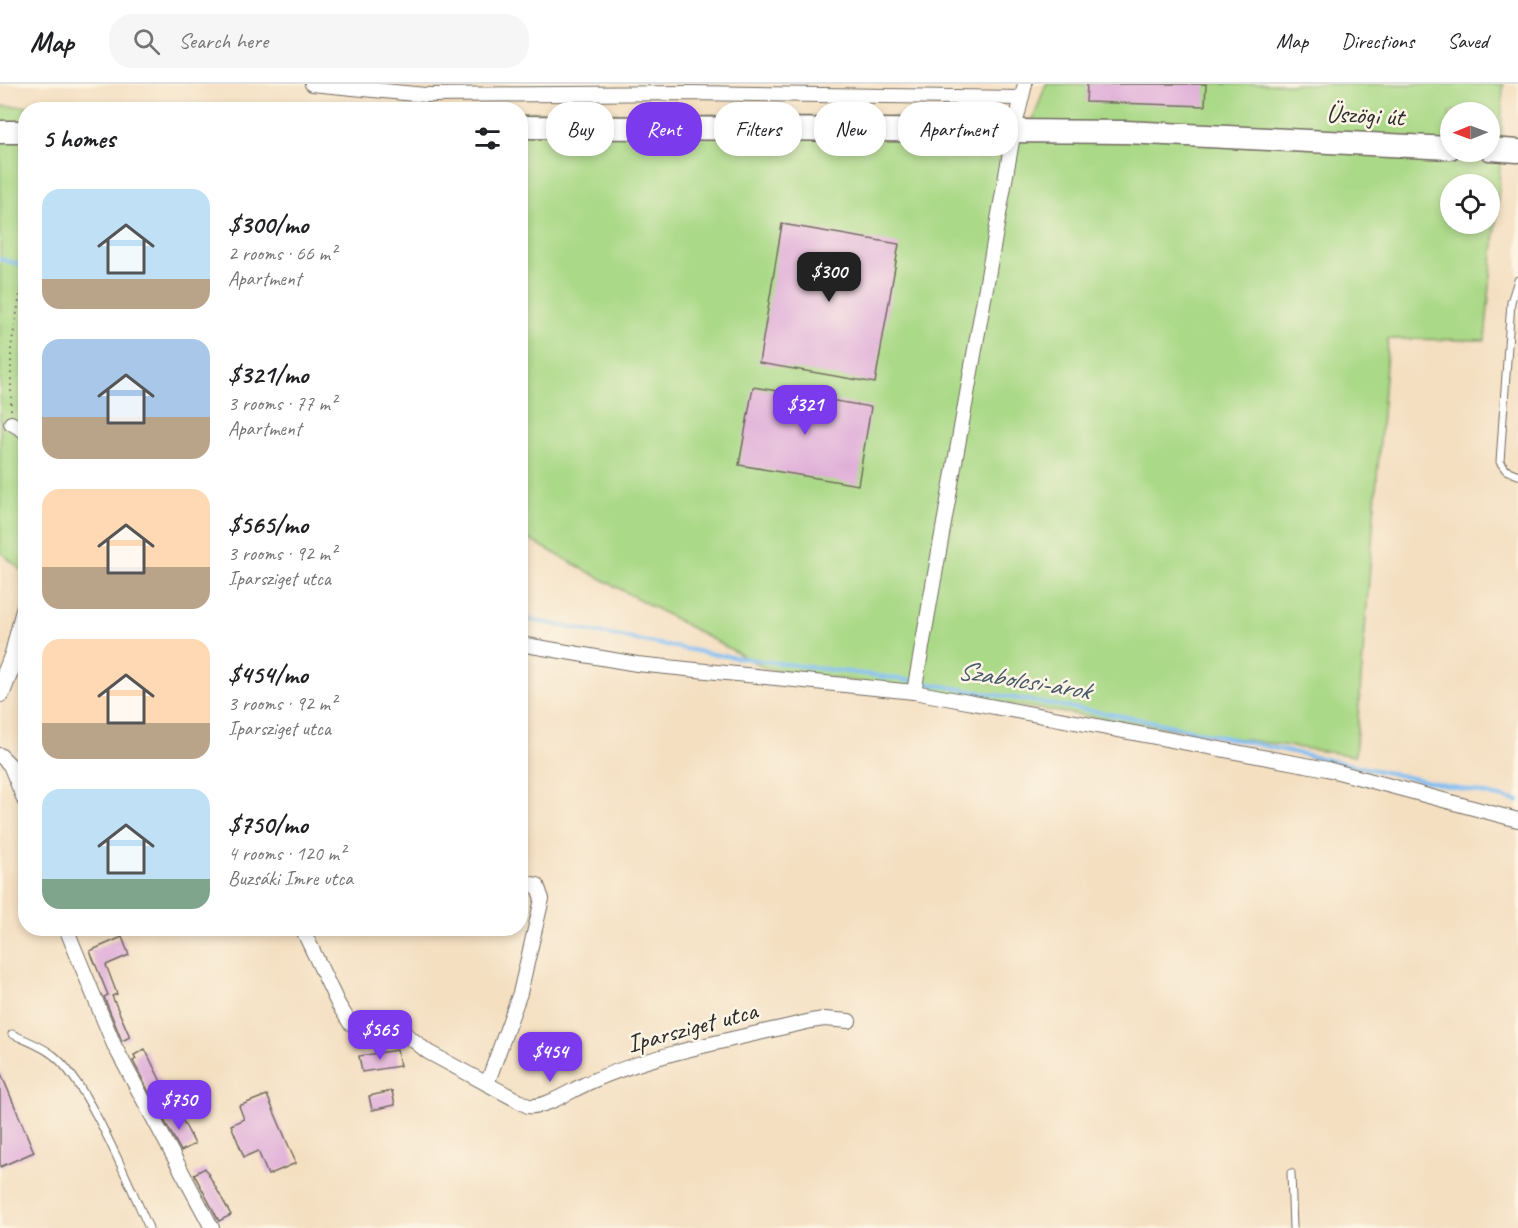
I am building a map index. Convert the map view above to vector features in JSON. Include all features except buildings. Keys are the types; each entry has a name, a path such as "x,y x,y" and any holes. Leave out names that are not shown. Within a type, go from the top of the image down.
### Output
{"main road":[{"name":"Üszögi út","path":"528,128 898,130"},
{"name":"Üszögi út","path":"1018,130 1125,132 1440,148"},
{"path":"0,132 18,132"},
{"path":"1500,150 1518,151"},
{"path":"0,692 18,642"}],"street":[{"path":"312,84 425,95 790,89 1020,98"},
{"path":"1018,109 1025,84"},
{"path":"915,685 1009,156"},
{"path":"10,423 18,428"},
{"path":"528,645 638,664 915,685 1327,769 1518,820"},
{"path":"487,1084 520,993 542,899 537,885 528,883"},
{"path":"69,936 114,1045 212,1228"},
{"name":"Iparsziget utca","path":"306,936 338,1004 350,1023 364,1029 386,1026 398,1028 428,1052 512,1100 533,1107 614,1072 661,1059 824,1018 849,1021"}],"lane":[{"path":"1518,280 1511,302 1500,462 1506,470 1518,475"},
{"path":"12,1034 54,1055 72,1076 104,1133 149,1228"},
{"path":"1291,1173 1293,1228"}],"path":[{"path":"10,423 11,348 18,299"}],"green space":[{"path":"1046,84 1503,84 1500,162 1500,174 1440,174 1440,234 1495,234 1485,340 1388,339 1355,756 765,668 528,539 528,112 546,112 546,156 614,156 614,113 626,114 626,156 702,156 702,115 714,115 714,156 802,156 802,116 814,117 814,156 886,156 886,118 898,118 898,156 1018,156 1018,120 1033,120"},
{"path":"0,106 18,106 18,567 0,552"}],"waterway":[{"name":"Szabolcsi-árok","path":"0,259 18,264"},
{"name":"Szabolcsi-árok","path":"528,619 718,655 901,679 1145,720 1518,801"}]}
